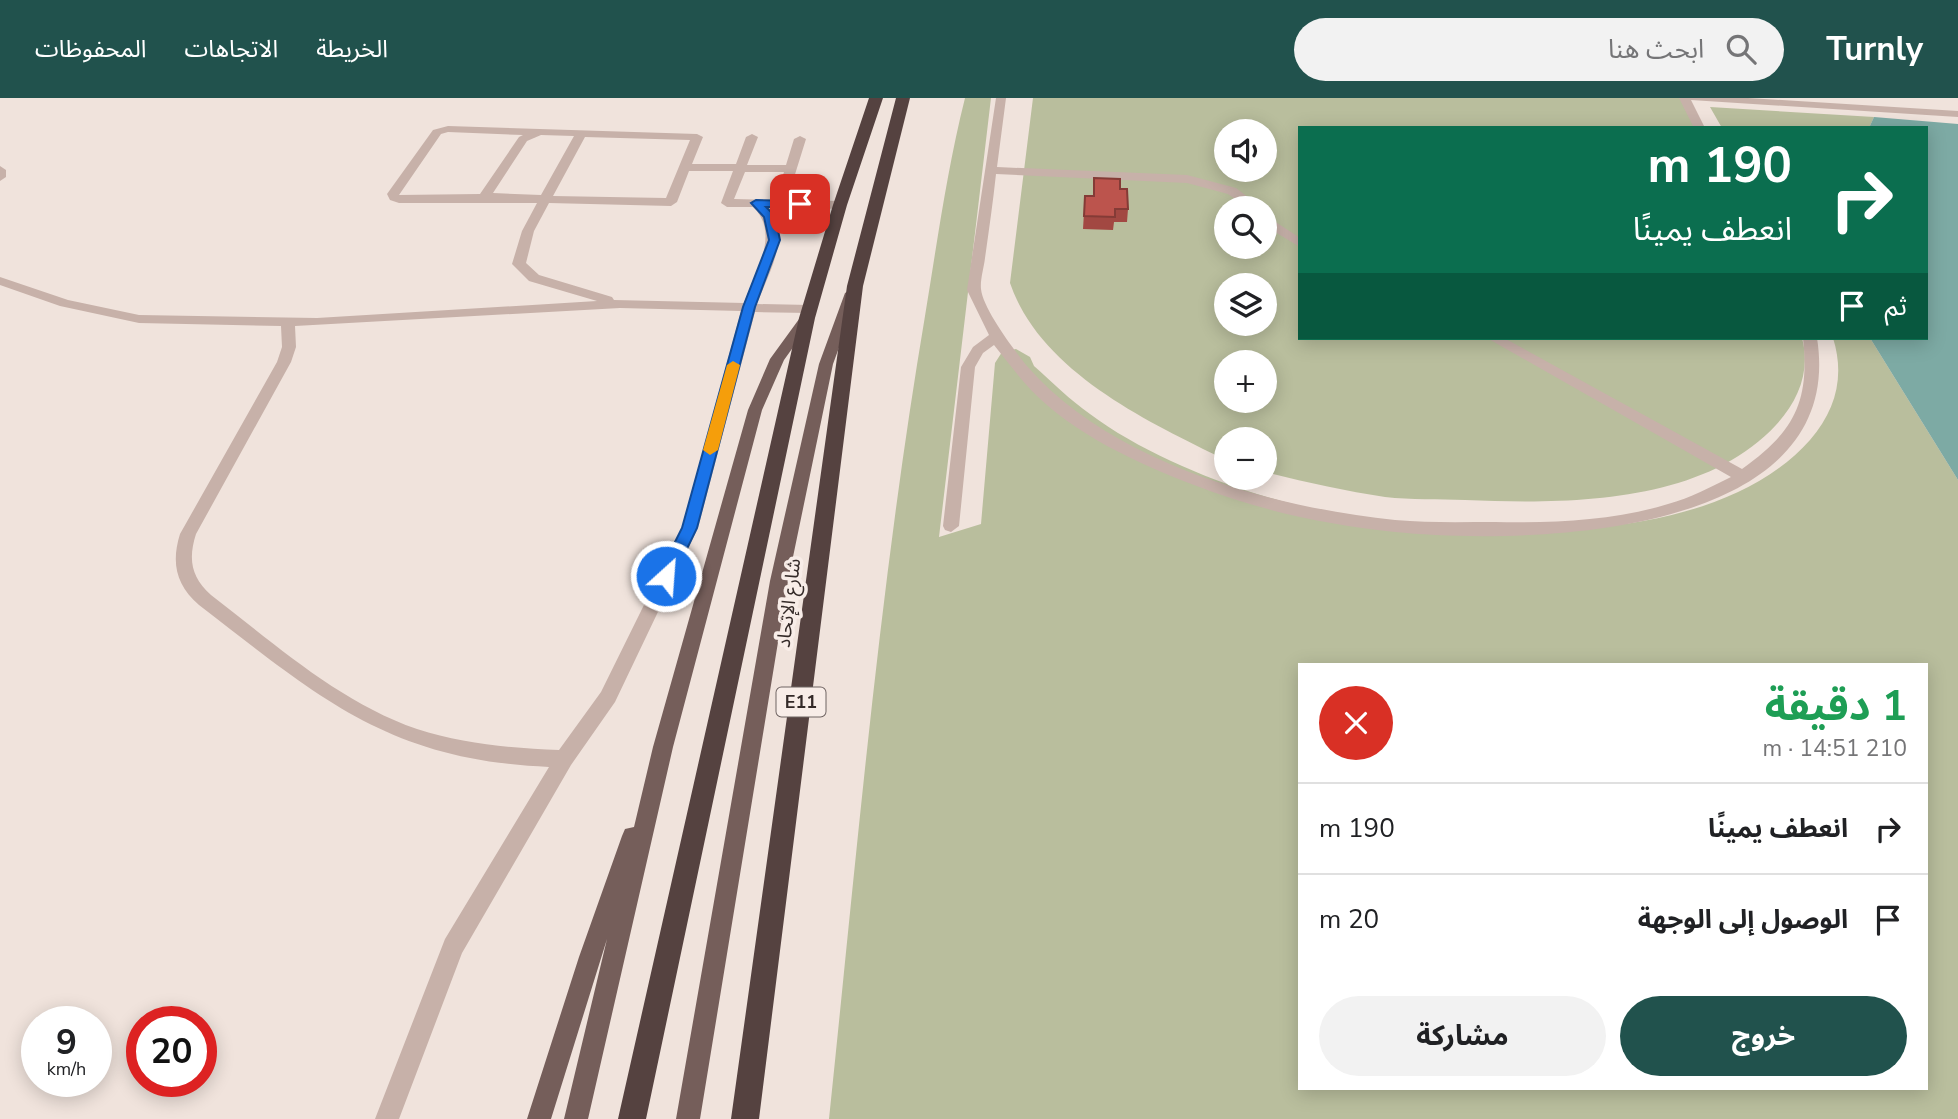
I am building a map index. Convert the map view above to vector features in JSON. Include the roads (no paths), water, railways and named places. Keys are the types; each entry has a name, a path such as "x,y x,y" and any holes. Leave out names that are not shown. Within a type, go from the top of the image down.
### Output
{"highway":[{"path":"632,1119 809,314 840,205 876,98"},
{"name":"شارع الإتحاد","path":"748,1095 855,286 903,98"}],"main road":[{"path":"688,1119 779,581 826,364 855,286"},
{"path":"576,1119 663,747 755,410 777,359 809,314"},
{"path":"539,1119 590,957 663,747"}],"street":[{"path":"1001,98 974,290 982,313 996,337 1044,391 1076,418 1114,443 1200,483 1301,512 1382,525 1522,529 1588,525 1669,510 1721,490 1744,477 1781,447 1797,427 1806,409 1815,372 1810,340"},
{"path":"1684,98 1699,126"},
{"path":"1694,98 1958,114"},
{"path":"447,129 537,133 581,134 697,137 671,202 394,197 393,194 437,132 447,129"},
{"path":"494,198 486,194 523,139 537,133"},
{"path":"581,134 528,231 519,264 534,278 620,304"},
{"path":"752,137 727,203 840,205"},
{"path":"780,203 800,139"},
{"path":"685,167 791,169"},
{"path":"0,170 0,177"},
{"path":"990,170 1186,179 1232,191 1239,196"},
{"path":"387,1119 453,947 564,759 608,697 690,528 749,307 774,240 770,216 756,203"},
{"path":"1277,229 1298,242"},
{"path":"0,281 65,303 139,319 317,322 620,304 749,307 809,314"},
{"path":"288,320 289,347 284,362 188,534 182,559 187,582 205,600 340,699 392,728 423,739 490,754 564,759"},
{"path":"951,526 968,367 978,351 996,337"},
{"path":"1498,340 1744,477"},
{"path":"748,1095 748,1119"}],"water":[{"path":"1874,117 1958,124 1958,480 1871,340 1928,340 1928,126 1870,126"}]}
